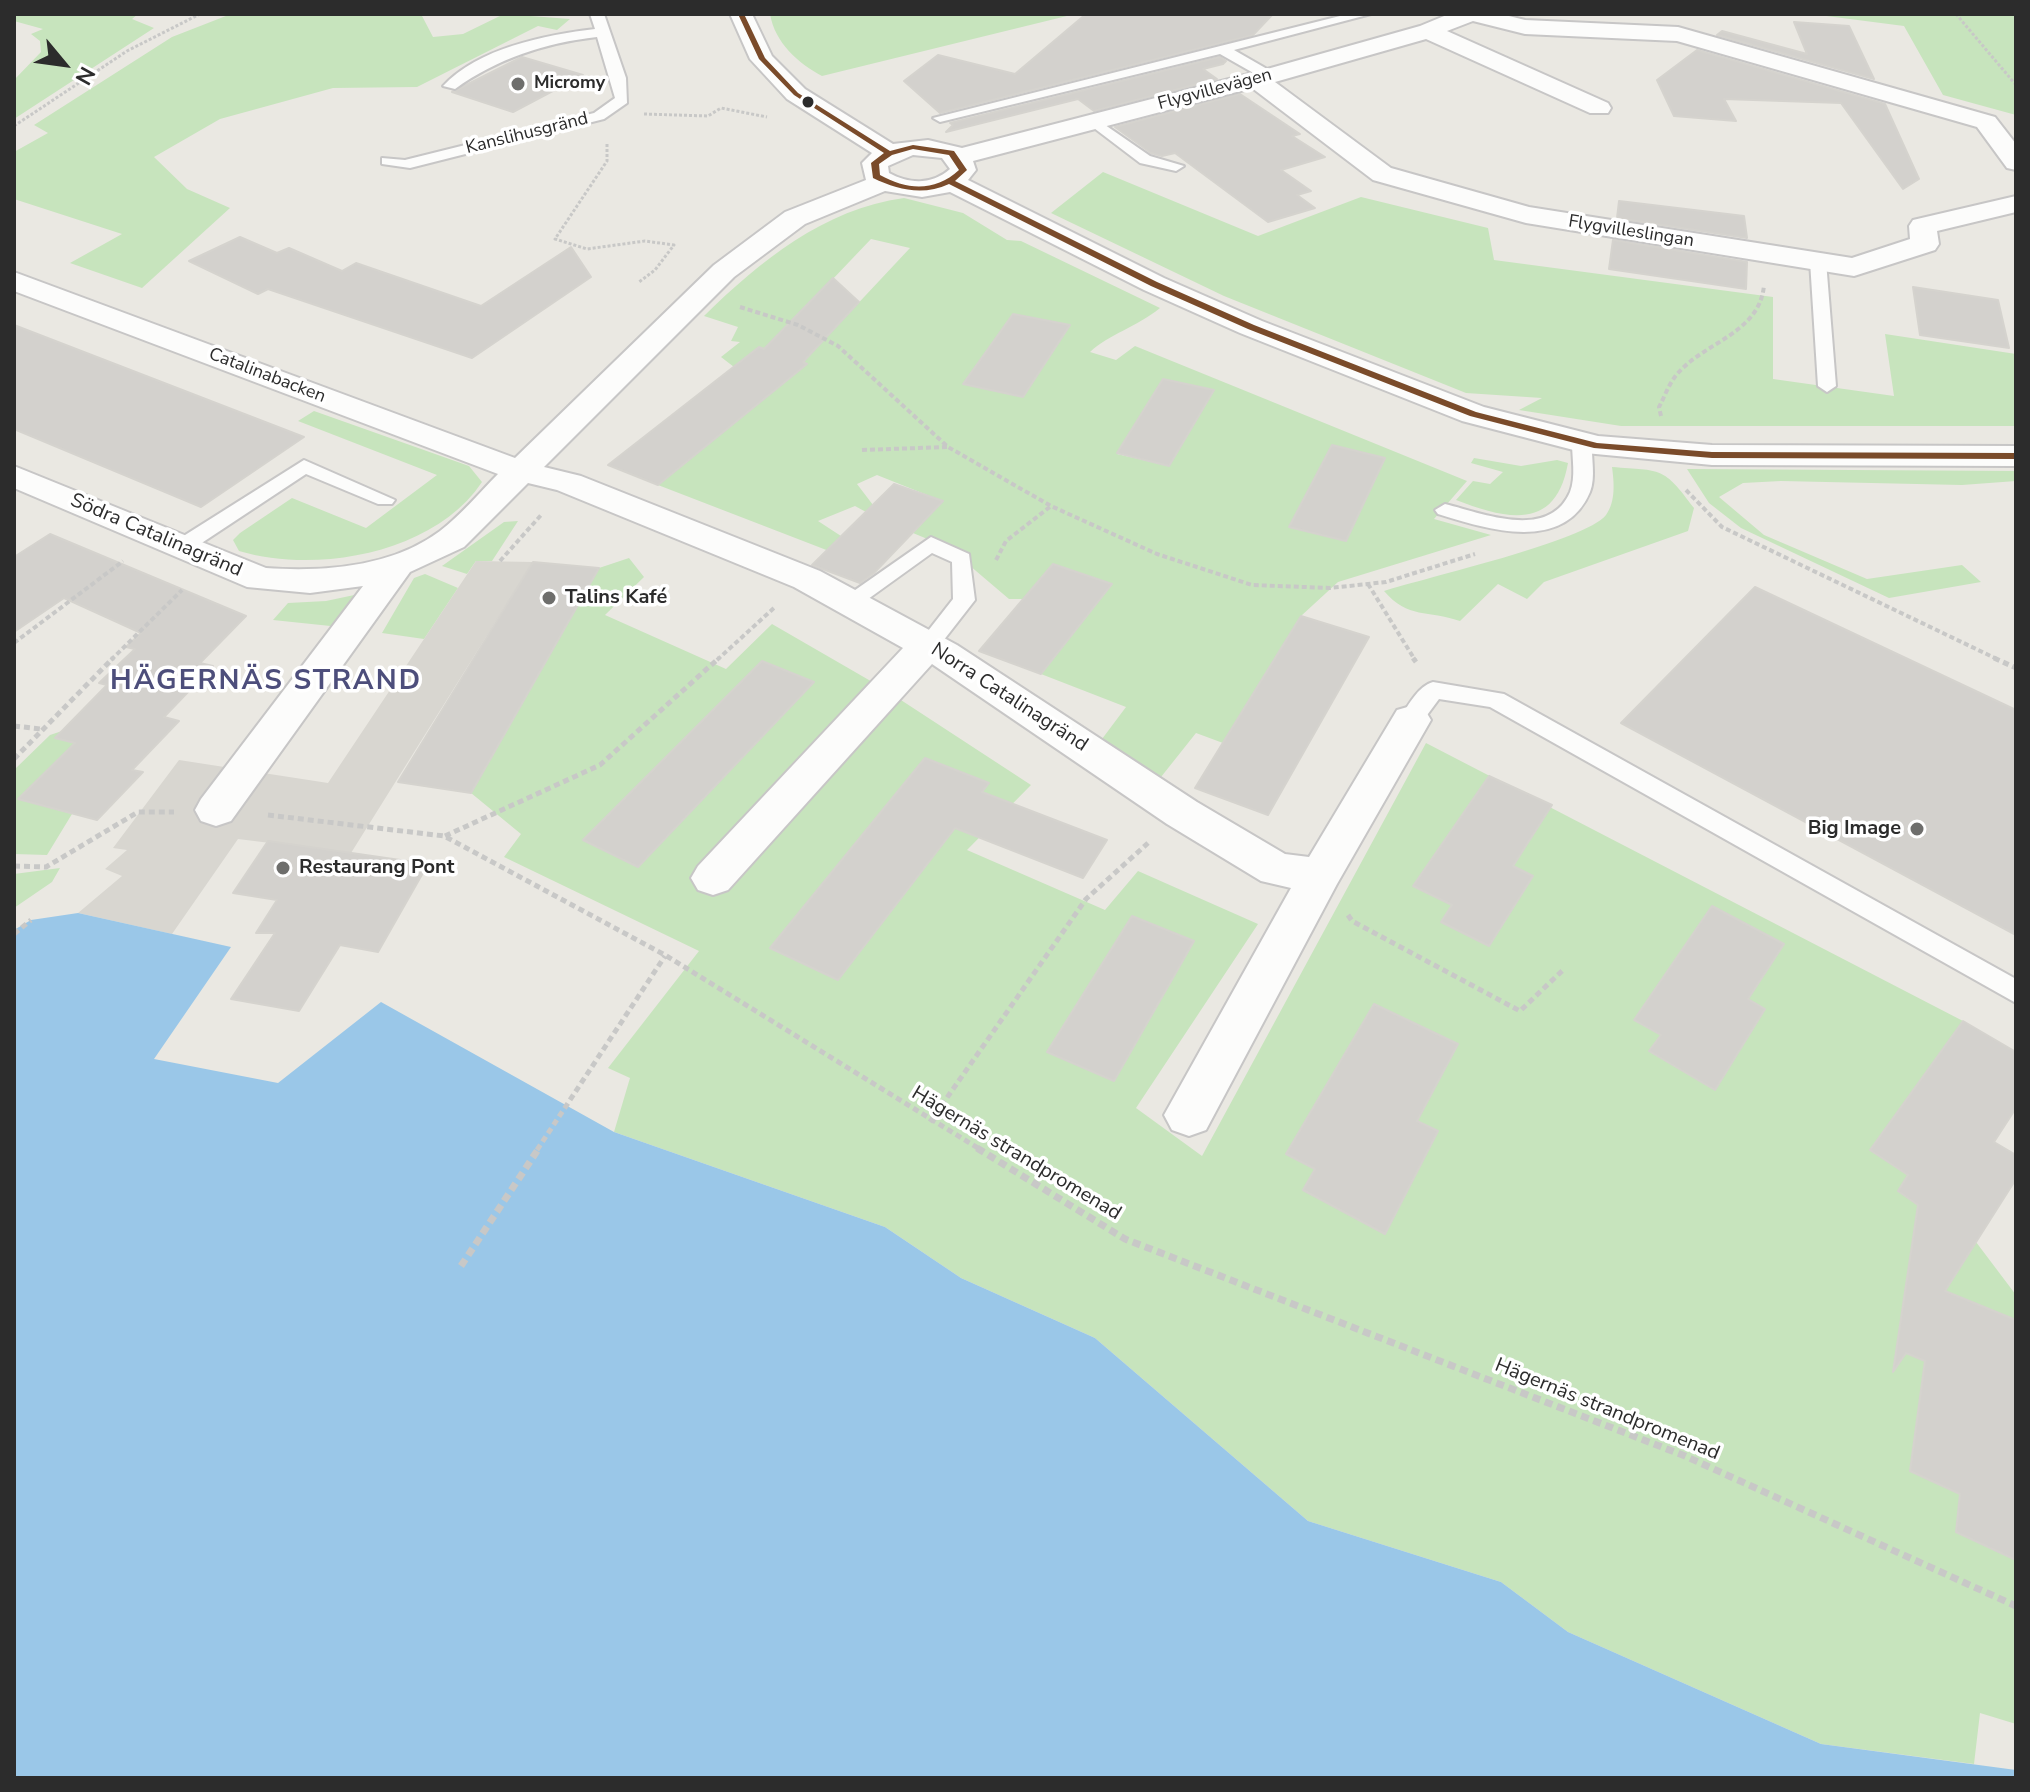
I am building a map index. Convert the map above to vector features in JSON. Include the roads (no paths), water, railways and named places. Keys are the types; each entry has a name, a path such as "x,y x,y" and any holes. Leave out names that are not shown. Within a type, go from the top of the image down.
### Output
{"street":[{"path":"741,14 762,59 796,94 889,153"},
{"path":"1472,14 1525,27 1678,34 1986,122 2016,162"},
{"name":"Flygvillevägen","path":"884,182 910,189 955,169 1095,122 1428,31 1472,14"},
{"path":"1428,31 1599,108"},
{"name":"Flygvilleslingan","path":"1262,78 1382,174 1526,215 1854,267 1925,244 1923,226 2016,204"},
{"path":"884,182 873,169 875,163 889,153 926,147 955,169 1154,284 1251,327 1473,414 1582,442 1712,455 2016,456"},
{"name":"Södra Catalinagränd","path":"14,476 225,567 260,579 292,583 335,579 396,567 421,558 452,539 724,271 795,218 884,182"},
{"name":"Catalinabacken","path":"14,281 520,471"},
{"name":"Norra Catalinagränd","path":"520,471 569,483 807,579 928,645 1182,813 1276,869 1320,875"},
{"path":"216,810 396,567"},
{"path":"713,878 928,645"},
{"path":"1189,1115 1320,875 1422,705"}],"lane":[{"name":"Kanslihusgränd","path":"387,161 405,165 599,116 622,100 622,83 597,14"},
{"path":"940,118 1364,14"},
{"path":"450,86 467,72 559,36 602,32"},
{"path":"1222,49 1262,78"},
{"path":"1095,122 1145,160 1176,166"},
{"path":"1818,261 1827,386"},
{"path":"1445,510 1482,521 1534,528 1569,509 1580,491 1582,442"},
{"path":"168,542 304,466 385,500"},
{"path":"849,602 931,544 962,559 964,600 928,645"},
{"path":"1422,705 1496,700 2016,992"}],"water":[{"path":"78,913 231,947 154,1059 278,1083 381,1002 614,1132 885,1227 961,1278 1095,1338 1308,1521 1501,1582 1568,1632 1821,1744 2016,1770 2016,1778 14,1778 14,930 31,920"}],"place":[{"name":"Micromy","path":"518,84"},
{"name":"Talins Kafé","path":"549,598"},
{"name":"Big Image","path":"1917,829"},
{"name":"Restaurang Pont","path":"283,868"}],"district":[{"name":"HÄGERNÄS STRAND","path":"266,682"}]}
